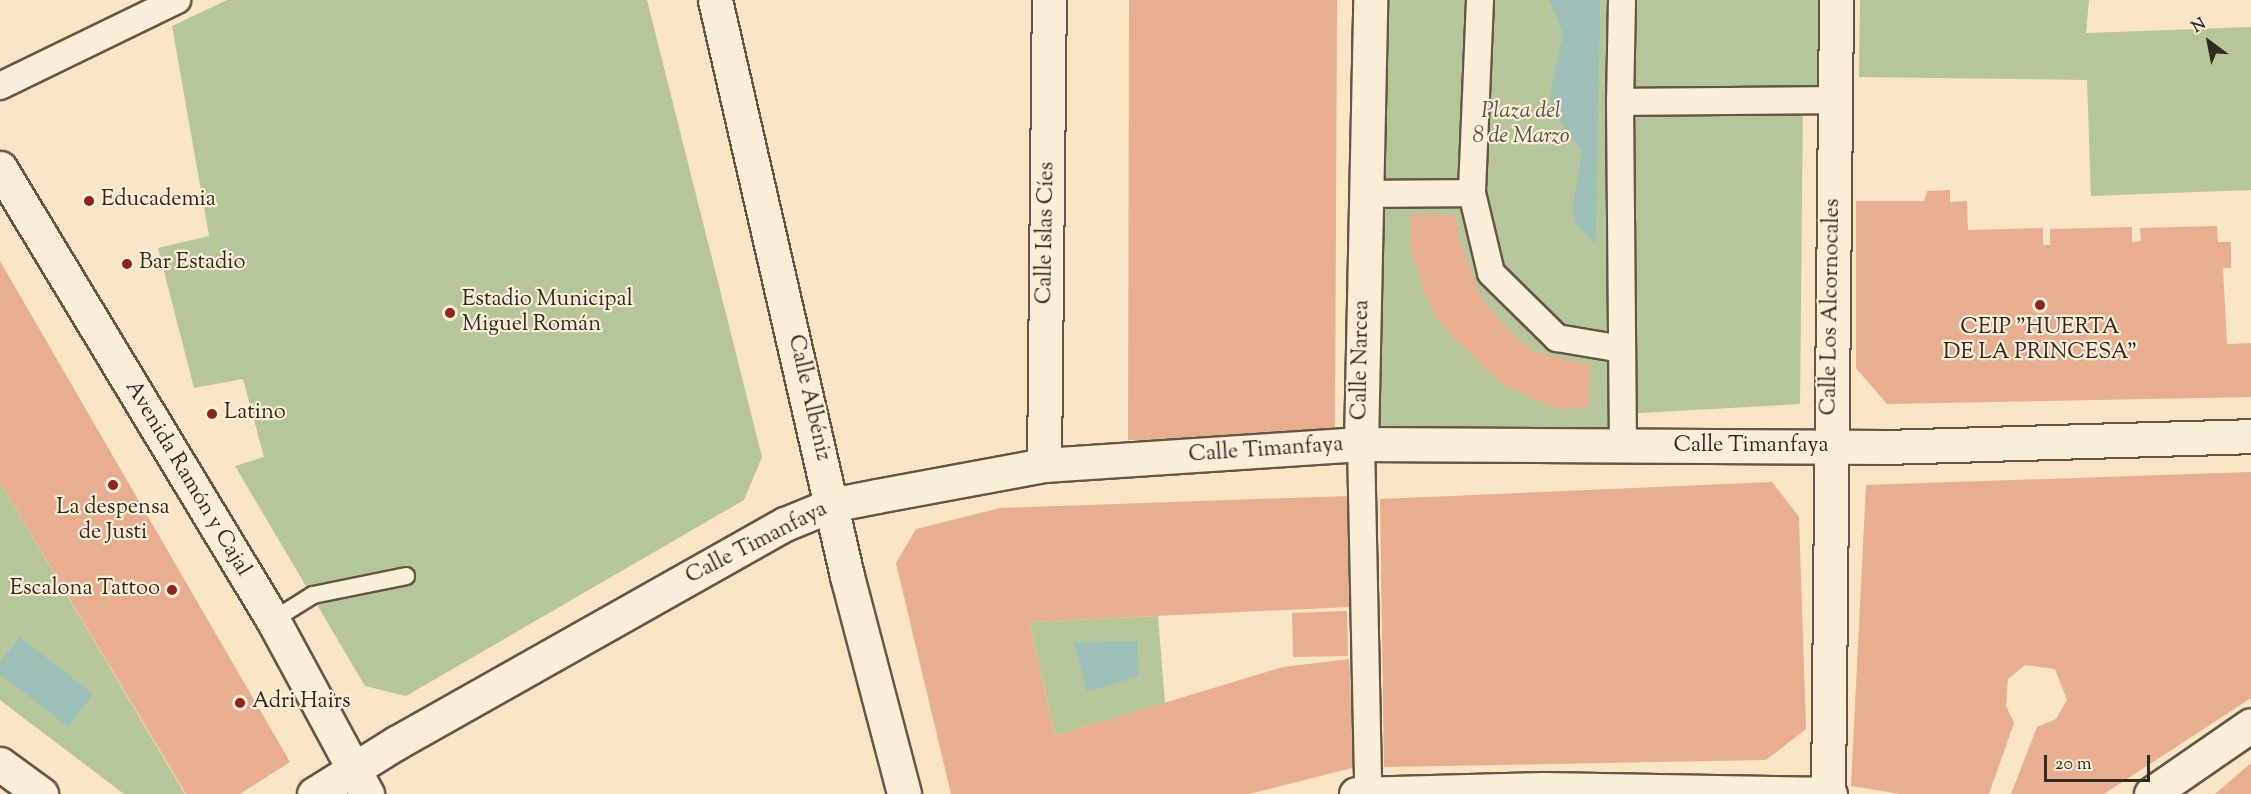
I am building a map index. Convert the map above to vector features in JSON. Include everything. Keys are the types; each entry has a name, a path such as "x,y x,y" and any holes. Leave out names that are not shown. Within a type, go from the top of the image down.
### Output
{"street":[{"path":"0,86 177,0"},
{"name":"Calle Albéniz","path":"715,0 831,505 904,794"},
{"name":"Calle Islas Cíes","path":"1044,465 1049,0"},
{"name":"Calle Narcea","path":"1362,793 1361,444 1370,0"},
{"path":"1480,0 1472,193 1491,273 1557,338 1622,349"},
{"path":"1622,0 1620,102 1623,447"},
{"name":"Calle Los Alcornocales","path":"1829,794 1830,447 1836,0"},
{"path":"1620,102 1834,100"},
{"name":"Avenida Ramón y Cajal","path":"0,168 273,620 359,781"},
{"path":"1366,194 1472,193"},
{"name":"Calle Timanfaya","path":"314,794 359,781 785,524 831,505 1044,465 1361,444 1830,447 2251,436"},
{"path":"2151,794 2251,725"},
{"path":"0,764 41,794"},
{"path":"1362,793 1829,794"}],"lane":[{"path":"273,620 313,595 406,576"}],"green space":[{"name":"Estadio Municipal Miguel Román","path":"227,0 647,0 762,457 744,500 406,696 365,686 235,466 264,457 243,379 194,388 158,248 209,236 172,26"},
{"name":"Plaza del 8 de Marzo","path":"1370,0 1836,0 1834,100 1803,101 1800,404 1623,414 1623,447 1361,444"},
{"path":"1860,0 2089,0 2086,33 2251,27 2251,190 2091,196 2087,80 1859,77"},
{"path":"0,482 185,794 124,794 0,700"},
{"path":"1158,616 1165,703 1055,736 1029,622"}],"water":[{"path":"1549,0 1600,0 1596,244 1576,224 1572,210 1582,151 1552,110 1550,93 1563,34"},
{"path":"20,637 93,694 68,727 0,674 0,662"},
{"path":"1137,641 1139,676 1087,692 1074,642"}],"building":[{"path":"1129,0 1337,0 1335,440 1128,440"},
{"name":"CEIP \"HUERTA DE LA PRINCESA\"","path":"1950,190 1950,202 1967,201 1968,230 2043,228 2043,245 2050,245 2050,229 2132,227 2132,242 2141,241 2140,228 2217,226 2218,242 2231,242 2231,268 2223,268 2227,344 2251,343 2251,397 1887,404 1856,368 1856,201 1924,201 1927,191"},
{"path":"1411,214 1456,215 1459,239 1481,298 1531,351 1590,365 1588,408 1556,408 1505,386 1453,337 1434,314 1422,286 1411,246"},
{"path":"0,261 290,762 240,794 186,794 0,482"},
{"path":"2251,472 2251,698 2104,794 2011,794 2037,727 2056,719 2067,700 2055,669 2025,665 2008,679 2006,706 2014,723 1989,794 1901,794 1851,786 1866,485"},
{"path":"1772,482 1799,517 1806,729 1766,760 1384,767 1380,499"},
{"path":"1348,496 1349,607 1029,622 1055,736 1283,667 1349,659 1356,767 1249,794 951,794 896,563 916,529 1000,508"},
{"path":"1347,611 1348,656 1293,657 1292,613"},
{"path":"2251,763 2251,794 2215,794"}],"place":[{"name":"Educademia","path":"89,201"},
{"name":"Bar Estadio","path":"127,264"},
{"name":"CEIP \"HUERTA DE LA PRINCESA\"","path":"2040,305"},
{"name":"Estadio Municipal Miguel Román","path":"450,313"},
{"name":"Latino","path":"212,414"},
{"name":"La despensa de Justi","path":"113,485"},
{"name":"Escalona Tattoo","path":"172,590"},
{"name":"Adri Hairs","path":"240,703"}]}
